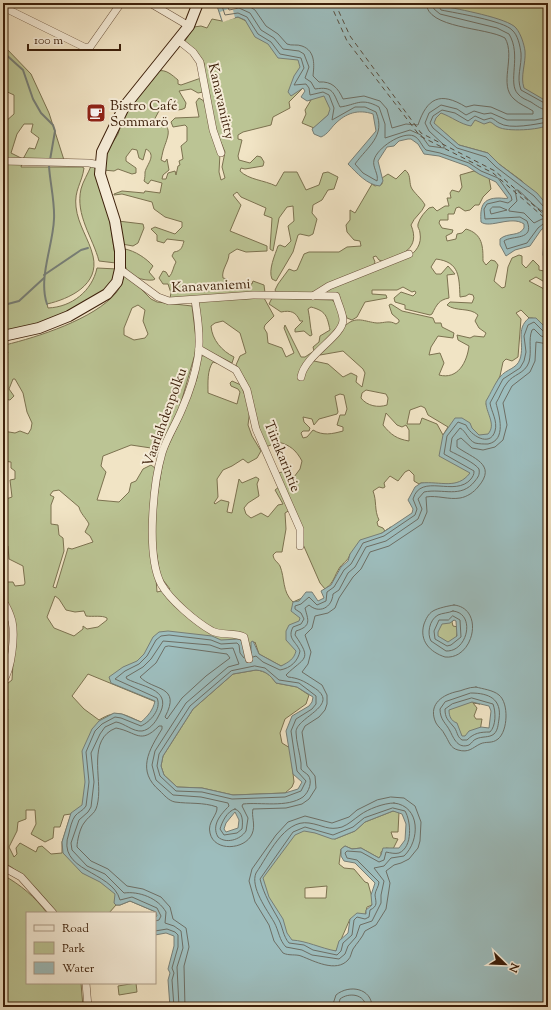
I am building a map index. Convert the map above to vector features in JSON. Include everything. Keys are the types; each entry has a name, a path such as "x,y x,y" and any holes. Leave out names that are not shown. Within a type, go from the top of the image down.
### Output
{"street":[{"path":"3,7 84,47 90,46 121,3"},
{"path":"150,3 189,26"},
{"path":"3,336 21,333 54,323 99,300 112,289 117,282 120,269 117,231 102,186 100,165 107,139 124,107 189,26 198,3"},
{"name":"Kanavaniitty","path":"178,40 193,52 200,62 213,130 221,153"},
{"path":"3,160 89,163 100,165"},
{"path":"313,296 329,286 409,254"},
{"name":"Kanavaniemi","path":"120,269 162,300 195,300 253,295 336,296 343,320 342,326 339,332 331,337 305,366 301,377"},
{"name":"Vaarlahdenpolku","path":"195,300 199,349 182,410 166,440 158,470 153,507 154,558 161,584 168,594 190,616 211,630 222,634 232,634 244,637 249,659"},
{"name":"Tiirakarintie","path":"199,349 236,370 247,390 256,429 300,528 300,546"},
{"path":"3,601 12,622 10,664 3,681"},
{"path":"3,867 21,877 51,912"},
{"path":"86,984 88,1007"}],"green space":[{"path":"348,3 548,3 548,213 522,181 499,164 488,153 459,145 445,133 443,137"},
{"path":"238,17 299,47 303,88 289,102 290,108 273,117 271,125 243,132 238,135 238,139 242,140 238,156 239,160 250,163 257,156 261,157 264,162 263,166 245,169 241,168 240,171 252,178 276,186 284,172 297,172 306,190 319,185 323,173 328,172 338,177 334,189 328,190 322,200 313,205 312,213 317,219 313,234 309,236 298,235 293,252 276,281 272,279 271,267 278,246 280,245 285,247 291,241 288,226 294,221 293,206 287,207 279,218 273,251 270,249 272,218 264,215 266,208 241,197 237,192 233,195 241,205 230,231 267,246 267,251 246,252 237,249 229,254 223,272 223,278 227,279 227,286 235,286 236,283 252,284 253,281 264,285 265,293 170,298 171,293 168,284 163,284 159,278 163,271 166,272 169,277 176,262 172,256 174,252 181,249 184,241 167,239 164,243 157,241 157,235 151,229 155,227 175,234 182,227 182,222 165,217 154,209 152,202 122,194 114,195 122,191 144,193 145,191 160,193 162,183 151,180 148,184 144,181 145,172 151,154 146,149 143,160 139,158 137,150 132,149 126,157 126,161 136,168 136,173 132,174 118,169 114,171 103,170 103,163 108,150 118,134 124,115 158,71 164,71 178,80 178,84 181,85 201,78 203,92 198,93 191,89 179,91 186,103 185,108 179,110 166,108 160,109 152,124 154,126 159,123 167,127 168,130 161,160 165,162 167,159 169,170 163,175 162,179 166,179 168,173 175,171 176,175 178,166 180,165 179,161 183,159 181,146 187,141 187,127 185,125 173,127 171,122 175,118 199,117 196,102 199,98 204,101 220,153 219,172 221,180 225,178 222,167 225,152 217,133 205,87 204,63 197,52 185,41 194,27 201,26 207,28 212,19 222,21"},
{"path":"3,47 5,47 31,74 49,113 64,160 24,159 21,167 84,168 77,191 76,207 79,220 93,256 94,266 92,275 81,289 56,302 47,304 48,308 65,305 80,296 91,284 97,268 117,269 110,287 53,320 3,333 3,121 5,122 14,114 14,95 3,90","holes":["24,124 33,124 31,132 39,138 35,149 29,148 23,159 11,153 17,134"]},
{"path":"360,75 328,115 314,128 302,123 306,114 305,110 311,100 309,100"},
{"path":"91,166 96,169 109,214 116,263 99,261 82,217 80,208 81,189"},
{"path":"405,170 409,176 412,189 425,205 411,225 413,240 408,250 397,257 384,262 379,260 376,256 373,257 375,262 373,266 312,294 276,292 275,290 278,284 289,269 294,271 297,270 304,254 309,252 339,252 347,247 361,246 360,241 354,240 347,232 346,225 350,220 350,210 355,213 372,184 375,186 382,184 382,178 388,174 396,179"},
{"path":"474,171 489,178 491,189 483,197 479,205 475,205 470,210 465,211 459,207 456,208 454,214 448,214 448,220 440,220 439,223 442,228 453,230 452,233 446,236 447,241 456,239 457,234 462,233 466,229 476,234 481,242 483,261 486,265 491,260 495,261 498,265 494,281 502,288 505,287 508,267 512,258 519,255 522,256 522,264 526,268 533,260 539,266 539,270 544,271 548,276 548,284 536,277 529,281 548,291 548,330 537,320 529,318 521,310 516,313 521,319 518,357 512,361 506,359 503,362 500,376 486,404 497,423 474,487 419,484 414,481 414,475 409,470 405,472 398,481 390,476 384,483 385,487 379,487 373,491 379,520 377,522 378,526 383,528 385,531 350,554 347,560 340,567 332,582 325,589 320,583 302,542 278,473 286,471 290,478 294,477 300,469 302,461 292,448 282,443 278,442 266,447 258,431 246,381 236,365 240,356 246,353 240,333 223,321 215,323 211,326 213,336 218,344 225,352 234,357 232,363 202,348 198,303 199,301 264,298 274,316 264,328 267,333 268,343 282,348 286,357 294,353 284,328 285,325 301,357 305,357 314,351 313,347 319,342 320,336 330,330 329,325 323,312 311,307 308,309 312,335 310,336 304,331 295,332 295,329 303,321 300,321 293,312 281,312 269,304 272,298 332,300 337,304 345,326 357,320 377,323 389,322 396,324 399,320 392,314 389,305 391,304 402,311 433,318 435,323 441,323 442,327 454,333 453,338 438,336 431,347 429,355 440,353 444,363 439,375 451,375 464,364 469,346 458,340 457,335 470,338 474,336 484,337 486,333 479,328 475,321 478,315 471,311 447,305 450,302 472,303 474,298 473,295 469,294 460,297 457,272 450,263 436,259 431,267 436,274 441,274 448,266 455,274 447,275 449,298 439,303 430,315 405,309 405,305 395,302 394,298 401,292 413,296 416,293 415,291 412,292 403,287 397,290 372,290 372,294 386,295 387,298 365,302 357,317 352,320 347,318 339,301 320,293 411,255 416,250 420,241 418,225 423,215 429,208 433,207 437,211 445,206 449,206 447,198 451,198 450,193 452,190 459,192 462,187 460,175","holes":["343,351 363,369 365,373 362,387 356,382 357,376 351,373 343,377 328,364 314,361 318,353 320,355","366,390 386,394 388,398 387,405 369,405 361,398 362,393","340,394 344,395 347,409 345,415 340,415 337,425 343,427 343,431 328,434 313,430 307,437 303,438 301,433 303,431 309,431 310,428 304,422 303,417 312,419 314,425 319,419 337,414 338,412 335,396","421,406 425,408 428,415 448,427 443,435 437,424 422,418 420,424 407,424 410,410","386,413 397,425 402,427 406,425 409,430 409,441 398,438 383,425"]},
{"path":"118,221 143,224 144,228 138,243 133,246 122,244"},
{"path":"125,249 136,253 153,266 149,272 155,279 141,279 129,273 125,265"},
{"path":"124,276 135,283 151,299 157,302 192,306 197,347 180,406 156,458 149,456 151,448 131,445 103,456 101,466 106,472 97,500 119,502 129,492 131,483 136,481 143,469 151,465 155,468 151,509 157,592 170,589 160,576 155,543 155,509 164,455 185,410 197,378 199,360 202,356 207,355 220,364 213,362 211,365 208,377 208,393 237,404 240,392 238,389 231,386 230,383 232,381 241,385 250,409 248,425 252,436 261,451 257,458 248,463 243,459 223,470 217,479 218,497 214,503 215,504 221,500 229,502 227,512 232,513 239,479 242,483 256,477 259,479 257,484 259,496 248,503 244,508 246,514 251,518 261,513 268,517 278,505 283,504 275,490 279,487 290,510 285,513 286,529 282,552 276,552 273,555 282,571 285,589 289,598 293,602 302,598 308,659 281,666 259,654 255,642 251,645 251,653 173,709 88,674 72,696 84,709 99,720 111,715 120,714 141,722 156,757 163,906 156,931 156,912 130,901 116,905 110,912 56,912 26,878 3,862 3,722 8,709 3,706 3,687 12,680 15,631 3,598 3,574 6,582 13,582 15,586 24,585 25,583 23,566 9,559 8,546 3,545 3,500 12,497 10,480 15,479 15,471 11,468 11,462 3,461 3,431 15,433 20,431 28,434 32,423 27,412 23,393 15,379 13,379 9,389 14,396 10,400 3,399 3,358 8,353 5,345 49,332 80,319 106,302 120,287","holes":["138,305 145,310 143,321 148,334 145,338 134,340 124,335 124,328 132,308","59,490 79,507 89,524 85,532 90,536 93,542 72,549 68,548 56,588 53,587 64,551 63,538 59,535 58,525 51,524 51,505 54,497 50,495 53,491","55,596 59,599 66,610 75,612 84,611 86,616 103,617 107,618 107,620 98,627 87,629 83,626 83,629 74,636 54,628 47,617","26,810 35,810 36,824 31,834 45,842 53,838 54,827 60,827 64,815 71,814 62,842 62,853 51,854 42,846 38,847 36,852 20,843 16,848 17,854 14,857 9,847 17,831 18,822 26,819"]},
{"path":"423,614 454,620 452,622 453,626 458,627 455,646 448,651"},
{"path":"256,670 268,674 276,683 297,687 309,695 306,704 285,719 280,733 282,743 290,748 294,782 292,787 285,793 233,795 202,788 177,787 164,775 161,766 163,756 193,709 233,674"},
{"path":"453,697 480,704 473,703 477,708 474,716 476,719 482,719 480,731 477,736 398,739 443,717"},
{"path":"393,811 399,812 398,832 391,832 393,838 398,839 393,849 386,848 381,852 379,858 361,848 352,849 345,846 341,849 339,864 344,868 354,869 365,882 368,883 373,901 372,905 367,907 365,915 350,919 336,951 298,951 237,882 280,821 335,839 355,831 365,822","holes":["327,886 326,898 305,898 305,888"]},
{"path":"3,875 27,892 46,912 26,912 26,984 81,984 83,1007 3,1007"},
{"path":"136,984 137,992 119,995 118,986"}],"water":[{"path":"216,3 440,3 443,6 493,17 511,24 516,28 524,45 524,88 548,102 548,125 531,129 508,130 502,129 490,122 484,124 475,120 471,126 463,124 441,113 436,118 434,123 459,145 488,153 499,164 537,193 548,206 548,265 543,255 545,227 541,230 530,246 515,250 506,256 500,245 500,239 519,233 524,228 524,224 513,221 490,224 481,222 483,204 493,198 508,198 496,182 479,174 467,166 439,156 424,154 418,144 411,139 399,141 394,146 387,147 378,161 383,181 380,186 362,178 348,164 376,131 373,114 362,112 352,113 339,120 323,136 321,137 314,134 312,129 328,115 330,109 324,96 307,101 301,97 305,91 303,88 291,96 288,92 294,76 300,67 298,60 278,58 268,44 255,37 245,20 238,17 222,21"},
{"path":"529,318 536,318 548,330 548,1007 359,1007 351,1004 343,1007 170,1007 168,980 170,973 168,969 174,946 174,936 166,933 156,935 156,912 130,901 116,905 114,903 115,894 100,882 82,873 63,853 62,842 71,813 82,805 85,782 82,751 92,729 99,721 114,713 122,714 141,722 150,713 155,701 111,683 109,677 123,667 137,661 144,654 153,637 159,632 168,631 212,636 221,640 239,639 242,642 245,654 251,653 251,642 253,641 259,654 281,666 291,660 296,651 286,640 286,631 289,625 299,621 300,618 291,611 293,602 299,601 306,592 312,592 318,601 324,598 321,591 331,585 341,567 348,561 350,554 360,540 382,533 412,513 413,509 408,500 415,487 421,483 454,483 465,478 470,473 439,456 443,435 455,418 462,418 470,423 472,428 479,435 488,434 491,422 486,401 502,374 514,367 519,362 521,353 522,327","holes":["454,620 456,621 457,636 448,642 438,636 438,632 442,624 450,623","256,670 265,672 276,683 297,687 313,697 309,706 292,716 286,731 293,774 302,782 298,789 285,793 233,795 202,788 177,787 164,775 161,766 163,756 193,709 233,674","472,702 489,706 491,711 489,728 481,727 469,731 465,736 462,736 457,723 451,718 449,710","393,811 402,814 406,824 405,840 399,848 383,848 379,858 361,848 352,849 345,846 341,849 341,856 344,861 355,863 375,883 371,895 372,905 366,910 366,914 357,913 350,919 348,933 339,941 336,951 292,940 287,933 283,919 269,897 263,878 295,835 304,831 335,839 355,831 365,822","235,812 239,820 238,828 226,832 224,829 226,823"]}],"pier":[{"path":"245,3 257,3 233,10 235,18 223,22 220,12"}],"waterway":[{"path":"3,52 23,70 33,99 41,113 53,125 55,131 50,160"},
{"path":"47,304 44,284 53,229 54,213 49,166"},
{"path":"44,275 81,250 88,248"},
{"path":"4,305 19,301 44,278"}],"ferry route":[{"path":"330,3 347,41 420,136 493,173 548,221"},
{"path":"335,3 350,36 421,133 495,171 548,218"}],"place":[{"name":"Bistro Café Sommarö","path":"96,113"}]}
